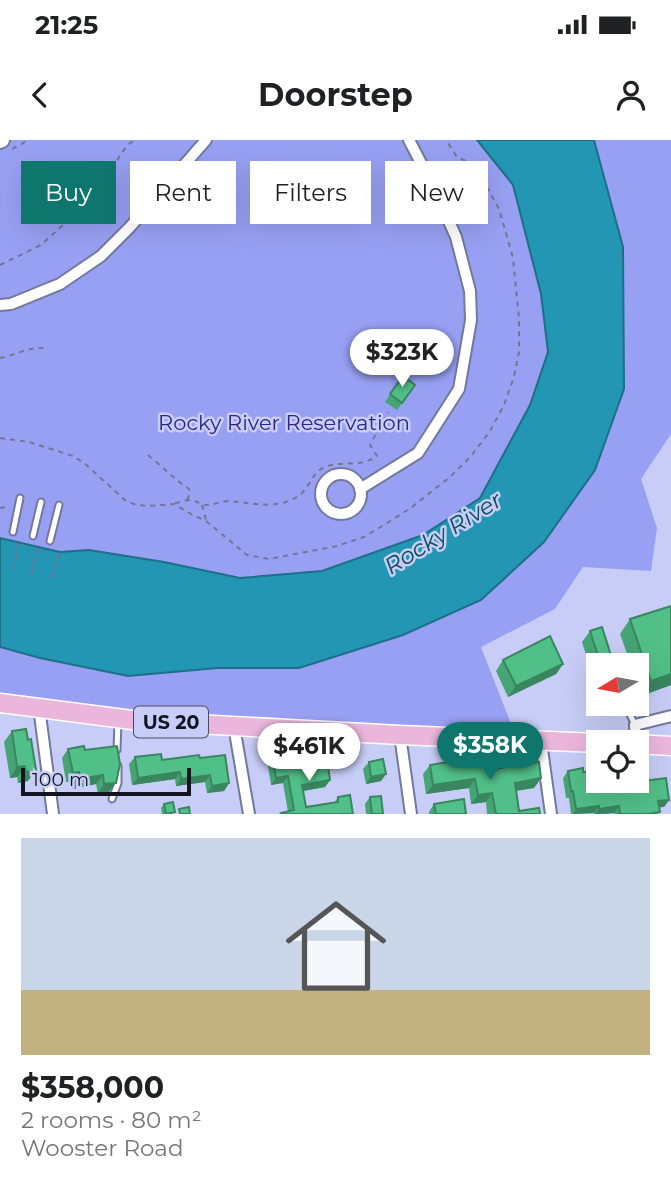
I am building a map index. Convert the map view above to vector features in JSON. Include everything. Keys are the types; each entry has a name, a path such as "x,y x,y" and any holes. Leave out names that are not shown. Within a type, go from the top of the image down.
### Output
{"main road":[{"name":"US 20","path":"0,703 140,721 586,743"},
{"path":"649,744 671,746"}],"street":[{"path":"0,305 10,304 60,284 101,256 206,140"},
{"path":"360,489 418,453 432,432 459,389 471,320 470,291 456,237 409,140"},
{"path":"39,707 53,814"},
{"path":"635,730 635,725 671,716"},
{"path":"234,726 249,814"},
{"path":"400,735 411,814"},
{"path":"541,742 551,814"}],"lane":[{"path":"13,532 20,498"},
{"path":"33,536 41,502"},
{"path":"50,541 59,505"},
{"path":"631,716 635,725"},
{"path":"112,799 118,783 118,718"}],"path":[{"path":"5,143 29,140"},
{"path":"0,265 41,245 86,202 127,145 135,140"},
{"path":"174,504 206,521 247,555 258,558 269,559 337,546 363,537 412,507 450,477 490,431 504,405 519,352 519,318 513,258 499,209 481,175 471,163 457,157 446,140"},
{"path":"0,358 32,348 48,349"},
{"path":"0,438 29,442 72,456 84,463 125,500 134,504 148,506 194,501 209,505 223,501 265,505 292,500 303,493 316,474 325,467 367,463 377,456 370,445 388,412"},
{"path":"148,455 190,489 186,501"},
{"path":"0,508 12,504"},
{"path":"202,504 206,521"},
{"path":"13,568 20,543"},
{"path":"31,573 38,547"},
{"path":"51,578 59,552"}],"green space":[{"name":"Rocky River Reservation","path":"0,140 671,140 671,434 641,479 657,528 651,571 583,567 555,609 481,647 515,734 334,730 0,703"}],"water":[{"name":"Rocky River","path":"477,140 594,140 623,247 624,389 595,470 544,542 481,600 403,635 299,668 218,668 128,676 0,647 0,538 60,552 89,550 240,578 322,571 423,535 480,498 530,405 548,352 541,294 513,185"}],"building":[{"path":"403,376 415,385 402,403 390,394"},
{"path":"671,606 671,674 651,681 649,653 642,653 630,619"},
{"path":"602,627 610,653 597,653 590,631"},
{"path":"550,636 563,664 516,686 503,660"},
{"path":"26,729 28,740 31,739 36,770 26,772 25,766 17,767 12,731"},
{"path":"84,746 85,750 117,746 120,764 116,783 104,784 103,775 80,779 79,772 73,773 68,749"},
{"path":"326,753 330,780 302,785 306,807 338,802 338,797 350,795 353,814 282,814 294,810 288,776 276,778 273,759"},
{"path":"161,754 162,760 225,755 229,783 212,786 210,775 181,779 180,772 138,778 135,757"},
{"path":"383,759 386,774 371,777 369,762"},
{"path":"460,760 461,766 493,762 494,769 539,762 541,778 515,783 519,811 539,808 540,814 496,814 492,793 478,795 475,779 433,785 430,765"},
{"path":"583,768 583,772 586,772 586,793 649,793 649,780 666,778 669,800 658,801 660,812 648,814 620,814 619,806 576,809 568,771"},
{"path":"381,796 383,814 372,814 370,797"},
{"path":"464,799 466,814 436,814 434,804"},
{"path":"173,802 175,812 166,814 164,804"},
{"path":"189,807 190,814 180,814 179,809"}]}
